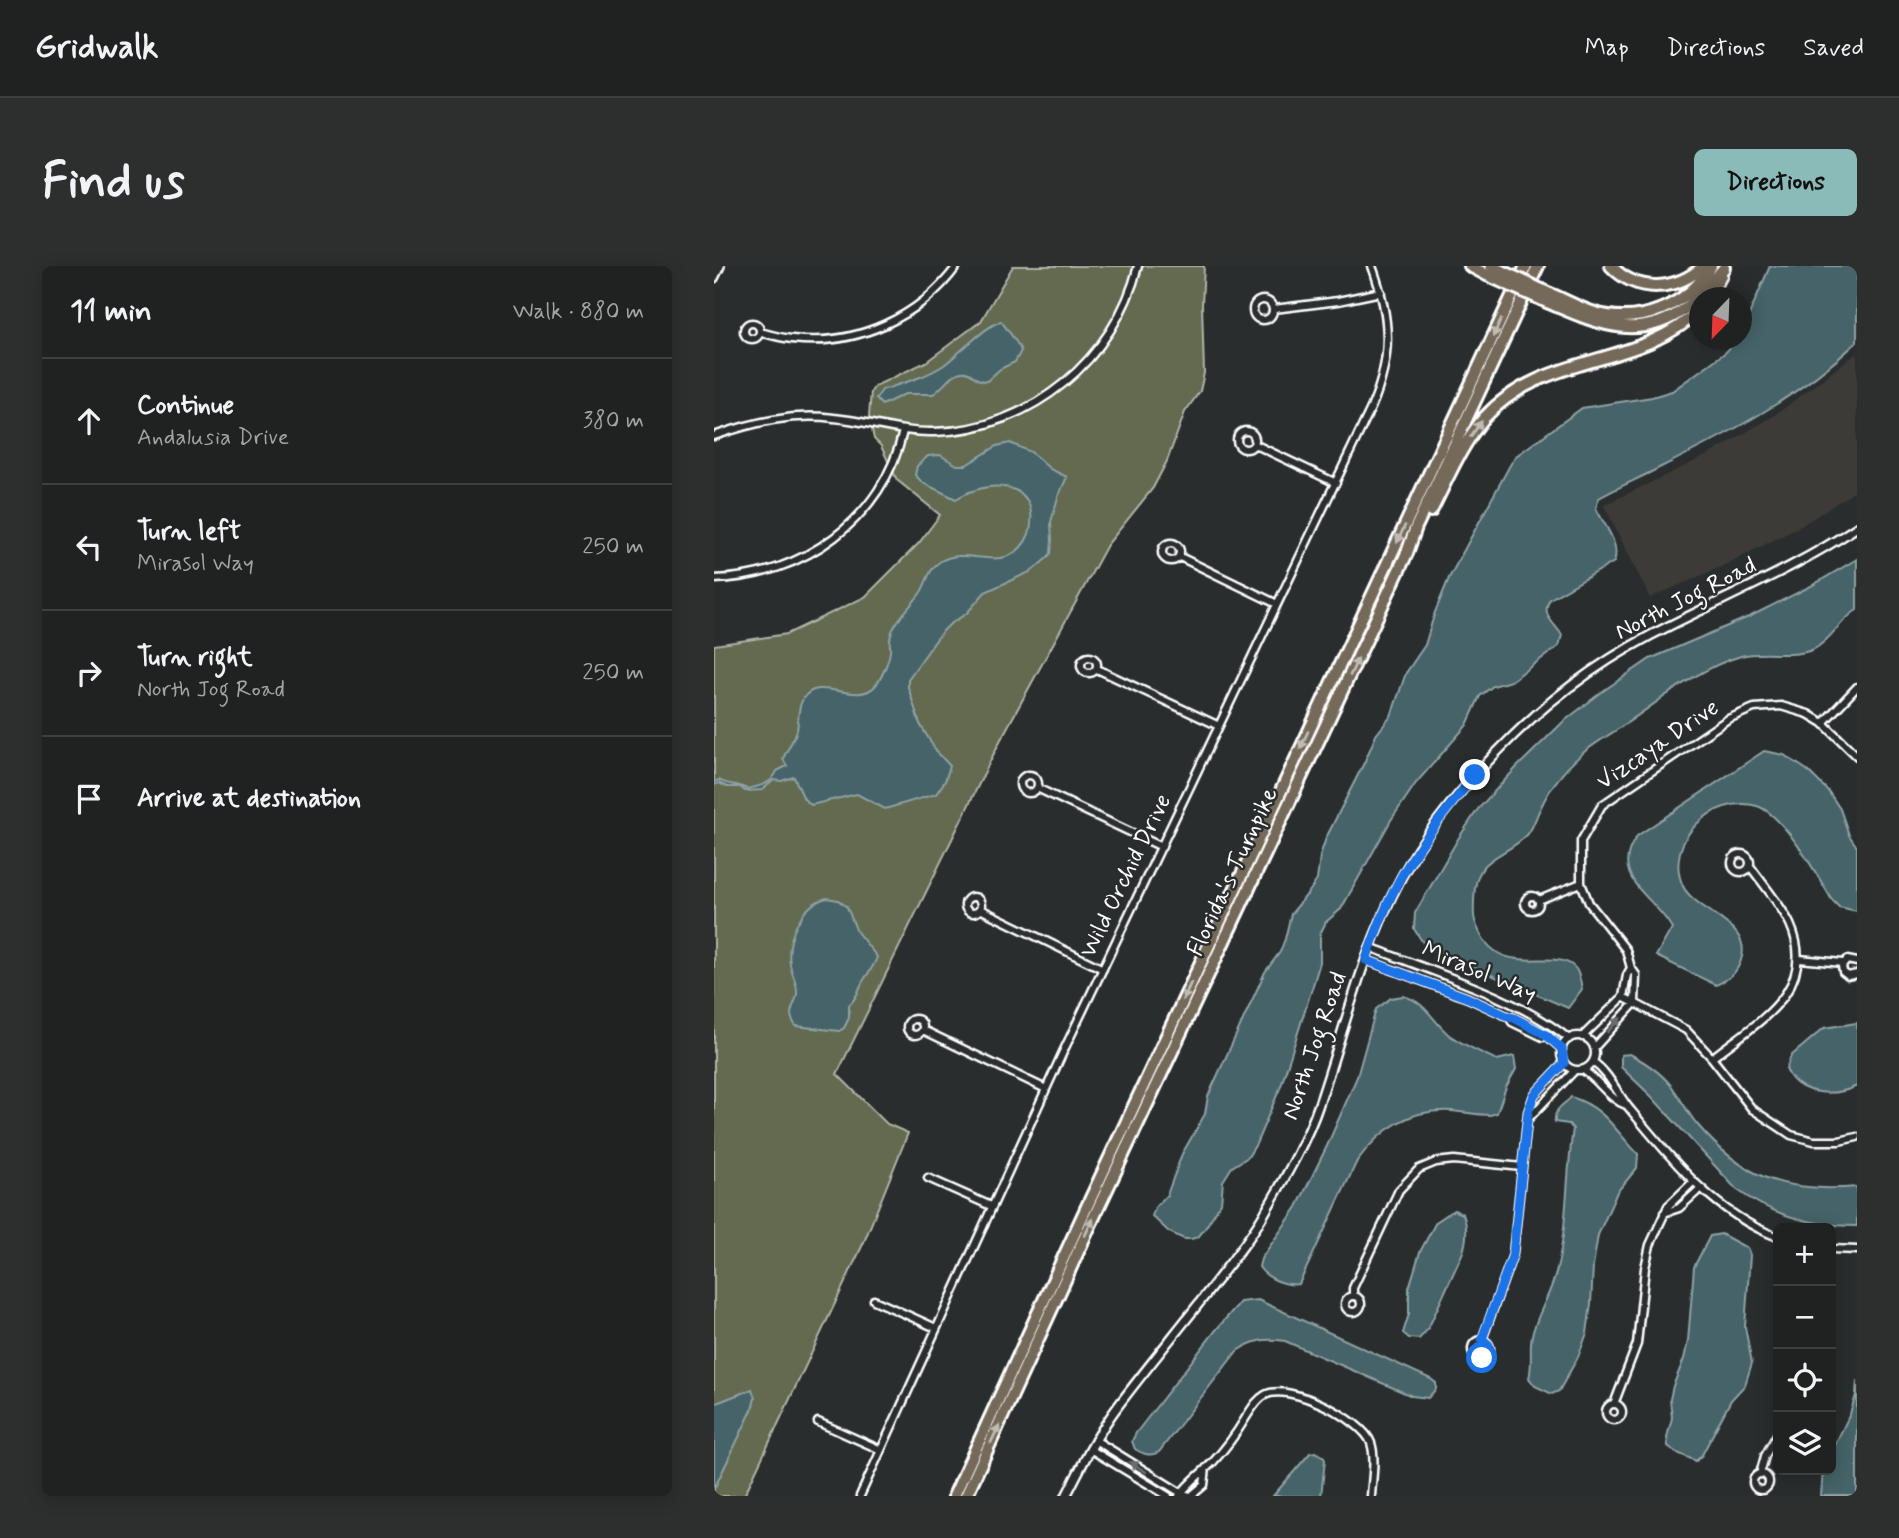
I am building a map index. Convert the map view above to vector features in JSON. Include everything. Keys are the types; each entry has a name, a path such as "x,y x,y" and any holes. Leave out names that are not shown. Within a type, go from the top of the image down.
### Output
{"highway":[{"path":"1470,266 1489,270 1600,324 1622,328 1641,327 1675,315 1688,306 1724,267"},
{"name":"Florida's Turnpike","path":"954,1496 1526,266"},
{"name":"Florida's Turnpike","path":"966,1496 1093,1219 1407,553 1416,527 1538,266"},
{"path":"1611,266 1627,278 1646,286 1658,287 1683,281 1703,266"},
{"path":"1549,298 1593,313 1629,318 1647,315 1682,299 1695,288 1711,266"},
{"path":"1714,287 1724,267"},
{"path":"1407,553 1464,448 1484,418 1498,405 1531,382 1569,366 1634,348 1665,336 1689,320"}],"street":[{"path":"714,278 720,266"},
{"path":"760,332 792,340 818,340 882,327 929,298 957,266"},
{"path":"714,436 751,423 793,417 836,418 903,431 934,432 981,426 1012,415 1056,390 1074,376 1103,342 1127,300 1138,266"},
{"name":"Wild Orchid Drive","path":"860,1496 991,1206 1380,387 1388,339 1386,314 1372,266"},
{"path":"1274,310 1381,292"},
{"path":"714,579 730,579 775,569 812,554 830,542 860,515 873,499 892,465 903,431"},
{"path":"1254,444 1336,483"},
{"name":"North Jog Road","path":"1066,1496 1095,1440 1116,1409 1228,1266 1265,1213 1318,1107 1370,947 1402,875 1440,818 1475,775 1514,734 1556,697 1598,666 1663,629 1760,583 1832,544 1857,527"},
{"path":"1180,557 1278,604"},
{"path":"1097,669 1219,726"},
{"path":"1824,723 1857,687"},
{"name":"Vizcaya Drive","path":"1635,1003 1636,975 1626,950 1589,903 1581,883 1581,841 1602,805 1728,719 1754,708 1782,706 1808,714 1824,723 1857,756"},
{"path":"1037,788 1161,847"},
{"path":"1712,1058 1775,1009 1792,987 1799,959 1790,924 1750,866"},
{"path":"1539,900 1581,883"},
{"path":"980,909 1103,969"},
{"name":"Mirasol Way","path":"1370,947 1504,1002 1554,1027 1569,1040"},
{"path":"1799,959 1843,963 1850,959 1857,961"},
{"name":"Mirasol Way","path":"1366,960 1468,998 1509,1017 1523,1028 1552,1040 1562,1049"},
{"path":"1843,963 1842,970 1845,975 1851,977 1857,974"},
{"path":"1626,1105 1618,1102 1593,1076 1564,1063 1562,1049 1569,1040 1582,1037 1623,997 1631,968"},
{"path":"1623,997 1686,1030 1752,1109 1791,1135 1814,1141 1839,1141 1857,1137"},
{"path":"1594,1048 1635,1003"},
{"path":"923,1030 1046,1089"},
{"path":"1582,1037 1590,1041 1595,1055 1593,1062 1583,1070"},
{"path":"1593,1062 1602,1068 1626,1105 1701,1188 1738,1217 1773,1234"},
{"path":"1482,1339 1513,1254 1527,1120 1534,1095 1564,1063"},
{"path":"1527,1120 1575,1070"},
{"path":"1353,1296 1353,1288 1399,1190 1419,1169 1445,1160 1522,1167"},
{"path":"928,1178 991,1206"},
{"path":"1614,1404 1637,1344 1650,1245 1668,1206 1694,1181"},
{"path":"1664,1213 1678,1208 1701,1188"},
{"path":"1836,1249 1857,1250"},
{"path":"874,1300 936,1328"},
{"path":"1180,1495 1189,1482 1206,1472 1237,1433 1256,1402 1267,1394 1279,1391 1352,1420 1366,1433 1373,1455 1371,1496"},
{"path":"818,1422 881,1450"},
{"path":"1095,1440 1180,1495 1191,1496 1204,1485 1206,1472"},
{"path":"1760,1474 1765,1456 1773,1442"},
{"path":"1090,1449 1168,1496"}],"shaded area":[{"path":"1857,353 1857,490 1801,526 1727,564 1650,598 1604,505 1708,455 1775,415"}],"green space":[{"path":"1013,266 1204,266 1204,373 1200,391 1185,412 1167,461 1153,488 1107,545 1000,741 837,1074 887,1124 908,1133 864,1242 744,1496 714,1496 714,645 787,634 865,597 919,543 940,515 897,480 881,446 874,439 869,416 871,392 875,386 926,362 981,321"}],"water":[{"path":"1770,266 1857,266 1857,342 1835,362 1762,413 1599,498 1596,508 1613,541 1616,555 1614,562 1550,599 1547,614 1562,635 1559,646 1511,681 1493,686 1480,696 1467,725 1416,783 1391,820 1341,909 1326,922 1320,934 1320,962 1314,982 1281,1086 1256,1144 1248,1157 1232,1167 1223,1181 1221,1203 1198,1237 1184,1239 1169,1232 1152,1216 1156,1206 1167,1195 1182,1154 1205,1114 1208,1096 1265,972 1280,952 1291,914 1317,880 1326,838 1376,735 1391,716 1406,673 1425,645 1449,578 1510,465 1516,456 1582,408 1652,397 1672,391 1728,350 1752,350 1752,308"},
{"path":"1001,321 1021,351 1015,362 1000,369 987,381 961,372 952,376 933,394 905,394 882,405 876,399 882,390 944,365 979,335"},
{"path":"1010,443 1031,452 1050,469 1067,477 1051,522 1051,553 1032,571 985,592 967,613 941,633 908,679 920,724 936,751 950,766 945,781 936,794 885,809 857,794 811,805 804,799 794,777 774,780 762,790 745,791 740,787 727,787 719,783 714,785 714,782 719,780 747,789 756,787 769,782 777,771 787,766 783,759 797,730 801,703 810,692 828,689 859,693 876,685 888,659 894,627 921,592 937,564 951,557 961,556 1002,558 1021,547 1029,534 1031,518 1028,502 1017,491 1002,487 986,488 956,499 923,483 915,475 917,466 928,456 940,455 957,465 966,465 997,446"},
{"path":"1857,559 1857,610 1820,645 1806,652 1741,656 1710,668 1681,685 1593,745 1577,759 1549,792 1527,835 1492,860 1479,874 1474,916 1485,941 1497,952 1511,958 1567,962 1576,969 1582,989 1568,1008 1424,944 1414,929 1415,913 1458,839 1478,809 1563,722 1650,659 1751,616"},
{"path":"1764,751 1784,755 1807,770 1828,791 1840,809 1849,835 1857,847 1857,911 1839,907 1832,900 1799,847 1767,811 1757,806 1740,804 1709,814 1686,838 1680,853 1679,869 1683,886 1689,895 1732,928 1743,948 1735,972 1716,985 1656,956 1672,928 1636,885 1627,863 1629,850 1637,836"},
{"path":"827,898 838,900 847,907 857,932 877,957 849,1005 849,1018 844,1028 839,1031 796,1026 791,1016 797,991 789,954 793,934 810,907"},
{"path":"1403,996 1417,1002 1448,1034 1465,1045 1497,1060 1514,1056 1516,1069 1497,1113 1422,1113 1386,1130 1357,1161 1299,1284 1277,1281 1259,1267 1261,1259 1297,1207 1327,1146 1357,1077 1376,1009 1391,998"},
{"path":"1857,1023 1857,1086 1838,1092 1817,1092 1799,1085 1791,1078 1786,1069 1791,1056 1824,1028"},
{"path":"1630,1054 1666,1079 1696,1123 1713,1142 1749,1169 1787,1184 1831,1188 1857,1187 1857,1226 1820,1223 1794,1217 1764,1206 1736,1189 1621,1067 1621,1055"},
{"path":"1571,1097 1593,1107 1638,1154 1637,1168 1617,1192 1598,1235 1587,1333 1578,1357 1559,1391 1552,1394 1535,1386 1529,1378 1531,1346 1532,1335 1555,1277 1561,1252 1573,1129 1569,1124 1555,1122 1555,1117"},
{"path":"1454,1210 1463,1214 1466,1224 1463,1252 1428,1329 1419,1339 1409,1338 1403,1333 1409,1314 1409,1288 1420,1252 1436,1222"},
{"path":"1721,1234 1747,1248 1750,1255 1745,1327 1752,1363 1745,1385 1731,1400 1702,1455 1696,1461 1668,1446 1667,1437 1672,1418 1670,1399 1688,1341 1694,1267 1710,1236"},
{"path":"1258,1300 1431,1379 1436,1383 1436,1389 1428,1398 1412,1396 1285,1341 1259,1341 1237,1351 1159,1452 1147,1454 1135,1449 1132,1441 1136,1433 1216,1330 1240,1302"},
{"path":"1857,1380 1857,1496 1821,1496 1823,1475 1836,1475 1836,1443 1856,1395"},
{"path":"752,1389 755,1398 752,1410 714,1489 714,1404"},
{"path":"1315,1452 1325,1460 1321,1496 1273,1496 1310,1453"}],"route":[{"path":"1475,775 1440,818 1402,875 1366,960 1514,1018 1546,1035 1562,1049 1564,1063 1534,1095 1528,1112 1513,1254 1482,1339 1489,1345 1490,1350 1482,1358"}]}
